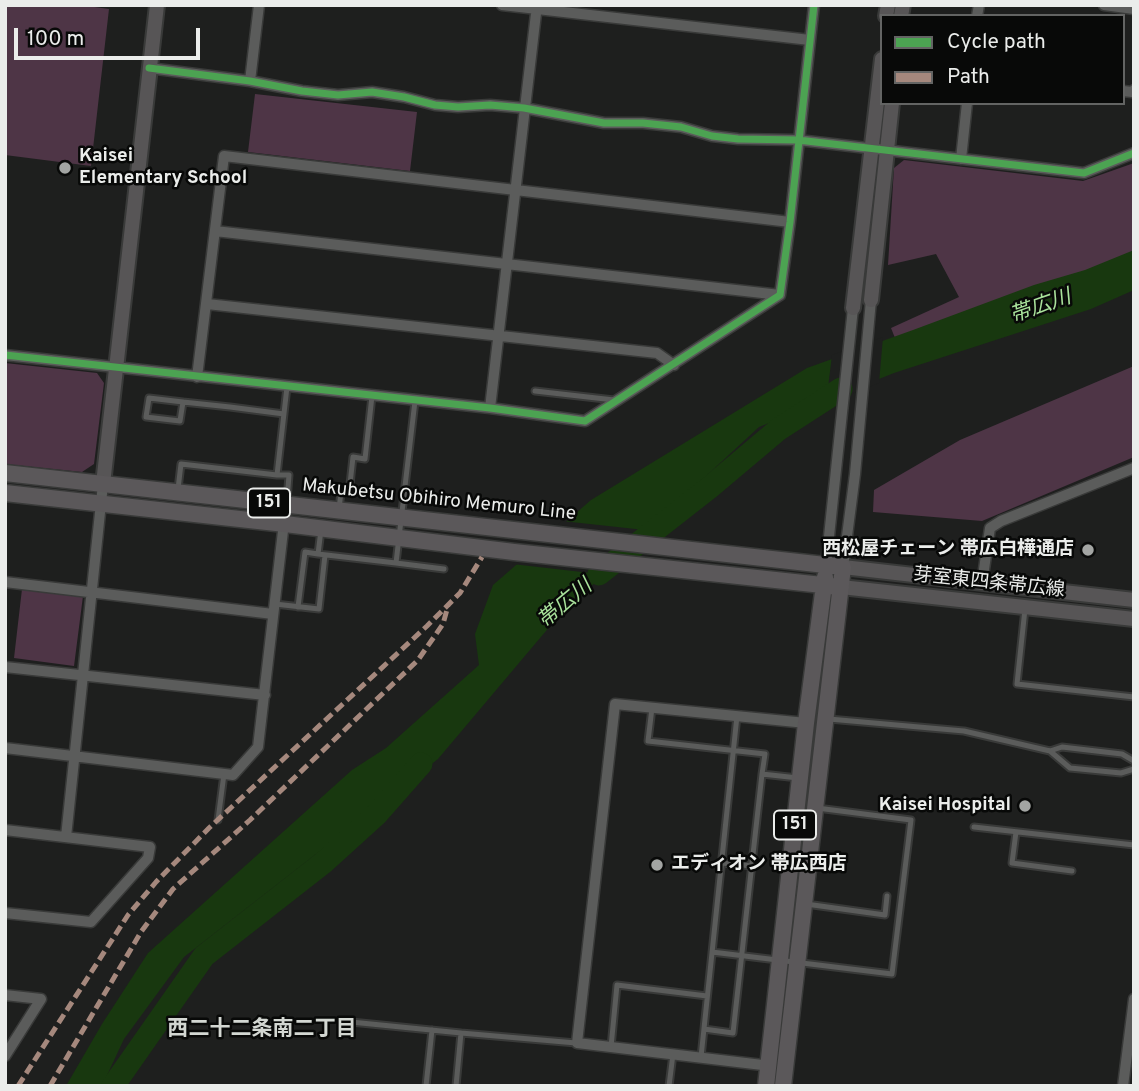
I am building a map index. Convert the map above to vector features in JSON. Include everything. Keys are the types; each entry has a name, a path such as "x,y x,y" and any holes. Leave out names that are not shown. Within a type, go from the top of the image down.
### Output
{"main road":[{"name":"Makubetsu Obihiro Memuro Line","path":"5,472 843,567"},
{"name":"Makubetsu Obihiro Memuro Line","path":"5,493 832,586"},
{"name":"151","path":"783,1086 825,718 832,586 826,565"},
{"name":"151","path":"766,1086 806,723 832,586 843,567"}],"street":[{"path":"66,837 157,5"},
{"path":"250,81 259,5"},
{"path":"502,5 810,40"},
{"path":"5,355 490,408 585,421 780,295 814,5"},
{"path":"1104,5 1134,9"},
{"path":"490,408 536,7"},
{"path":"149,68 326,94 372,92 435,105 524,108 604,122 681,127 712,136 798,140 1084,173 1134,153"},
{"path":"843,567 872,300 880,105"},
{"path":"826,565 853,308 879,150 890,105"},
{"path":"961,159 967,105"},
{"path":"197,377 224,156 790,222"},
{"path":"215,231 780,295"},
{"path":"207,304 657,353 674,365"},
{"path":"982,583 989,528 1000,520 1134,468"},
{"path":"5,748 233,775 258,747 286,505"},
{"name":"芽室東四条帯広線","path":"843,567 1134,600"},
{"path":"5,582 274,609"},
{"name":"芽室東四条帯広線","path":"832,586 1134,620"},
{"path":"5,667 265,695"},
{"path":"785,1067 577,1043 615,704 806,723"},
{"path":"5,830 150,847 148,858 91,922 5,913"},
{"path":"5,995 41,999 5,1056"},
{"path":"1123,1086 1134,999"}],"lane":[{"path":"277,475 287,387"},
{"path":"535,391 617,401"},
{"path":"339,511 341,492 349,493 352,457 365,459 372,396"},
{"path":"183,402 180,421 146,417 149,398 183,402 284,414"},
{"path":"396,563 415,401"},
{"path":"178,492 181,464 289,475 286,505"},
{"path":"274,609 319,609 321,528"},
{"path":"298,607 304,552 444,569"},
{"path":"1026,607 1017,684 1134,697"},
{"path":"652,708 648,741 765,754 733,1033 704,1029"},
{"path":"701,1058 737,716"},
{"path":"825,718 964,731 1050,751 1070,768 1121,773 1134,769"},
{"path":"1050,751 1062,747 1122,754 1134,761"},
{"path":"218,821 224,774"},
{"path":"762,774 800,778"},
{"path":"712,952 892,974 911,820 815,808"},
{"path":"974,827 1134,845"},
{"path":"1016,832 1012,863 1072,870"},
{"path":"722,863 752,866"},
{"path":"804,904 885,915 887,895"},
{"path":"611,1047 617,985 707,996"},
{"path":"341,1021 577,1043"},
{"path":"426,1086 432,1030"},
{"path":"456,1086 461,1033"},
{"path":"669,1086 673,1054"}],"shaded area":[{"path":"5,5 80,5 109,9 91,166 5,155"},
{"path":"255,94 417,112 410,171 248,152"},
{"path":"904,160 1083,181 1134,163 1134,260 899,348 891,328 959,297 936,254 888,265 894,168"},
{"path":"5,363 97,373 104,383 94,464 82,472 5,464"},
{"path":"1134,366 1134,457 982,521 873,512 874,490 960,440"},
{"path":"22,589 83,596 74,666 14,658"}],"water":[{"path":"1134,250 1134,290 1091,309 894,373 759,427 551,625 438,759 184,957 124,1039 102,1086 66,1086 148,953 352,770 386,748 479,665 475,634 493,585 591,500 807,368 1034,285 1085,270"}],"pier":[{"path":"883,337 879,383 826,404 832,355"},
{"path":"562,521 654,531 608,575 512,564"}],"waterway":[{"name":"帯広川","path":"599,574 779,429 841,389"},
{"name":"帯広川","path":"113,1086 204,956 323,863 377,814 421,764"}],"marked path":[{"path":"18,1086 128,915 156,882 209,828 427,626 460,593 482,557"},
{"path":"50,1086 141,932 173,889 250,820 418,660 443,624 448,606"}],"cycle path":[{"path":"5,355 490,408 585,421 780,295 814,5"},
{"path":"149,68 250,81 302,91 338,95 372,92 435,105 524,108 604,123 681,127 712,136 798,140 1084,173 1134,153"}],"place":[{"name":"Kaisei Elementary School","path":"65,168"},
{"name":"西松屋チェーン 帯広白樺通店","path":"1088,550"},
{"name":"Kaisei Hospital","path":"1025,806"},
{"name":"エディオン 帯広西店","path":"657,865"}],"district":[{"name":"西二十二条南二丁目","path":"262,1031"}]}
